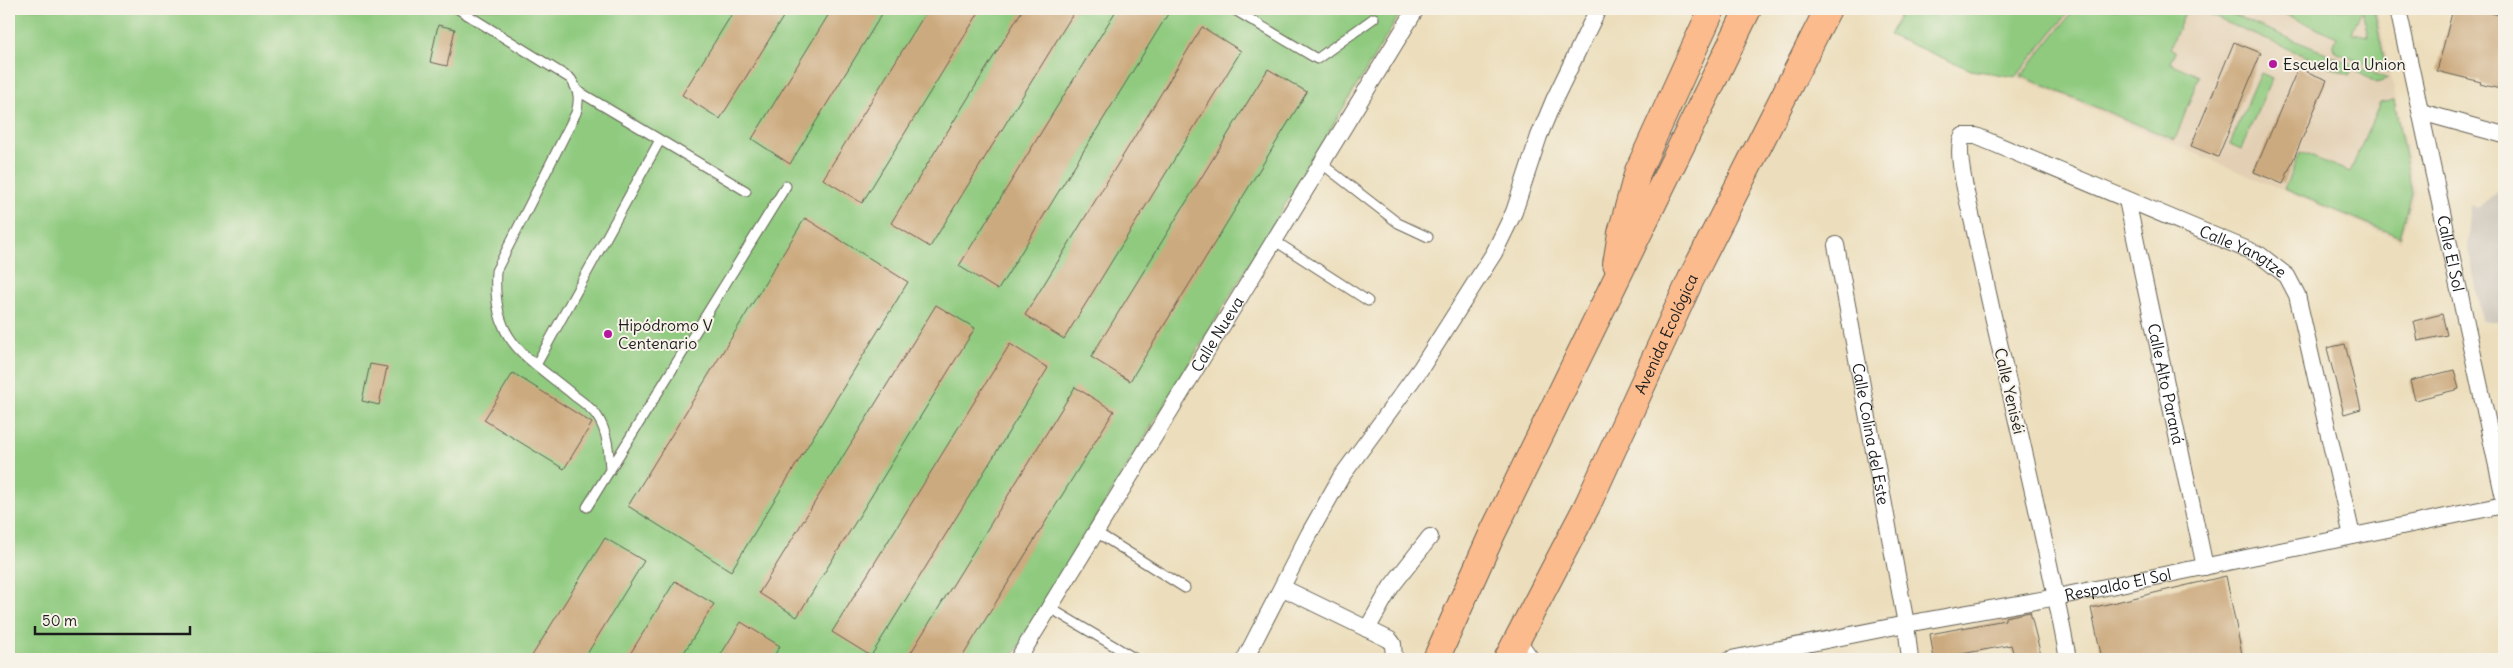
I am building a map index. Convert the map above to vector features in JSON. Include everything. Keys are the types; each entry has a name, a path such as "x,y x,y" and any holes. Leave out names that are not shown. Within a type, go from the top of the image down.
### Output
{"main road":[{"path":"1611,294 1621,233 1638,171 1712,9"},
{"path":"1436,659 1493,532 1611,294 1748,9"},
{"name":"Avenida Ecológica","path":"1512,649 1587,506 1691,279 1814,40 1828,9"},
{"path":"1814,40 1835,9"}],"street":[{"name":"Calle Nueva","path":"1018,659 1416,9"},
{"path":"1245,659 1309,534 1341,477 1421,368 1494,253 1514,212 1539,136 1554,100 1598,9"},
{"name":"Calle El Sol","path":"2398,9 2504,498"},
{"path":"2421,112 2504,135"},
{"name":"Calle Yeniséi","path":"1976,136 1963,136 1960,142 1963,171 1983,269 2057,597 2068,659"},
{"name":"Calle Yangtze","path":"1976,136 2260,255 2287,276 2297,294 2352,536"},
{"name":"Calle Alto Paraná","path":"2127,200 2205,567"},
{"name":"Calle Colina del Este","path":"1836,245 1906,624 1910,659"},
{"name":"Respaldo El Sol","path":"1731,659 1768,656 1906,624 2057,597 2504,504"},
{"path":"1367,629 1391,587 1430,537"},
{"path":"1283,588 1391,642 1394,659"},
{"path":"1512,649 1531,659"}],"lane":[{"path":"458,9 571,79 578,91 579,101 576,113 496,270 495,293 498,315 505,333 516,348 596,414 607,441 610,471"},
{"path":"1233,9 1316,59 1374,18"},
{"path":"578,91 746,191"},
{"path":"536,365 660,140"},
{"path":"1322,164 1398,223 1428,237"},
{"path":"588,507 786,186"},
{"path":"1275,241 1368,301"},
{"path":"1096,532 1185,588"},
{"path":"1050,608 1136,659"}],"shaded area":[{"path":"2070,9 2377,9 2416,193 2401,241 2016,77"},
{"path":"2504,185 2504,321 2482,321 2468,243 2470,205 2479,208"}],"green space":[{"name":"Hipódromo V Centenario","path":"9,9 1403,9 1011,659 9,659"},
{"path":"1903,9 2071,9 2016,77 1971,70 1889,35"},
{"path":"2075,9 2187,9 2170,48 2175,51 2170,63 2199,76 2175,140 2021,76"},
{"path":"2195,9 2219,9 2388,79 2377,83 2354,70 2349,75"},
{"path":"2273,9 2374,9 2387,73 2335,52 2333,47 2337,37","holes":["2362,11 2368,36 2352,33"]},
{"path":"2261,73 2272,78 2241,149 2230,144"},
{"path":"2394,100 2412,193 2400,237 2284,189 2300,152 2350,172 2380,103"}],"building":[{"path":"735,9 788,9 720,119 682,95"},
{"path":"832,9 885,9 790,164 752,139"},
{"path":"928,9 981,9 862,203 823,179"},
{"path":"1023,9 1076,9 930,247 891,223"},
{"path":"1117,9 1171,9 998,290 959,266"},
{"path":"2453,9 2473,9 2504,16 2504,90 2437,71"},
{"path":"438,25 455,29 447,66 430,62"},
{"path":"1202,27 1241,51 1064,339 1025,315"},
{"path":"2234,42 2261,53 2218,157 2191,146"},
{"path":"2298,68 2327,80 2283,184 2254,172"},
{"path":"1268,69 1307,92 1130,381 1091,357"},
{"path":"805,218 908,282 731,571 628,506"},
{"path":"936,305 975,328 797,617 759,593"},
{"path":"2442,314 2447,335 2418,341 2414,321"},
{"path":"1010,344 1048,368 871,656 832,632"},
{"path":"2345,344 2361,409 2344,414 2327,348"},
{"path":"370,364 387,367 379,405 362,401"},
{"path":"2454,370 2459,389 2415,400 2410,381"},
{"path":"513,373 592,423 564,469 484,420"},
{"path":"1075,387 1114,411 961,659 907,659"},
{"path":"605,538 644,561 584,659 530,659"},
{"path":"2226,576 2243,659 2102,659 2091,608"},
{"path":"675,581 714,604 680,659 627,659"},
{"path":"2030,612 2042,659 2015,659 2011,645 1934,659 1930,634 2005,620 2005,617"},
{"path":"741,622 780,646 772,659 718,659"}],"place":[{"name":"Escuela La Union","path":"2273,64"},
{"name":"Hipódromo V Centenario","path":"608,334"}]}
